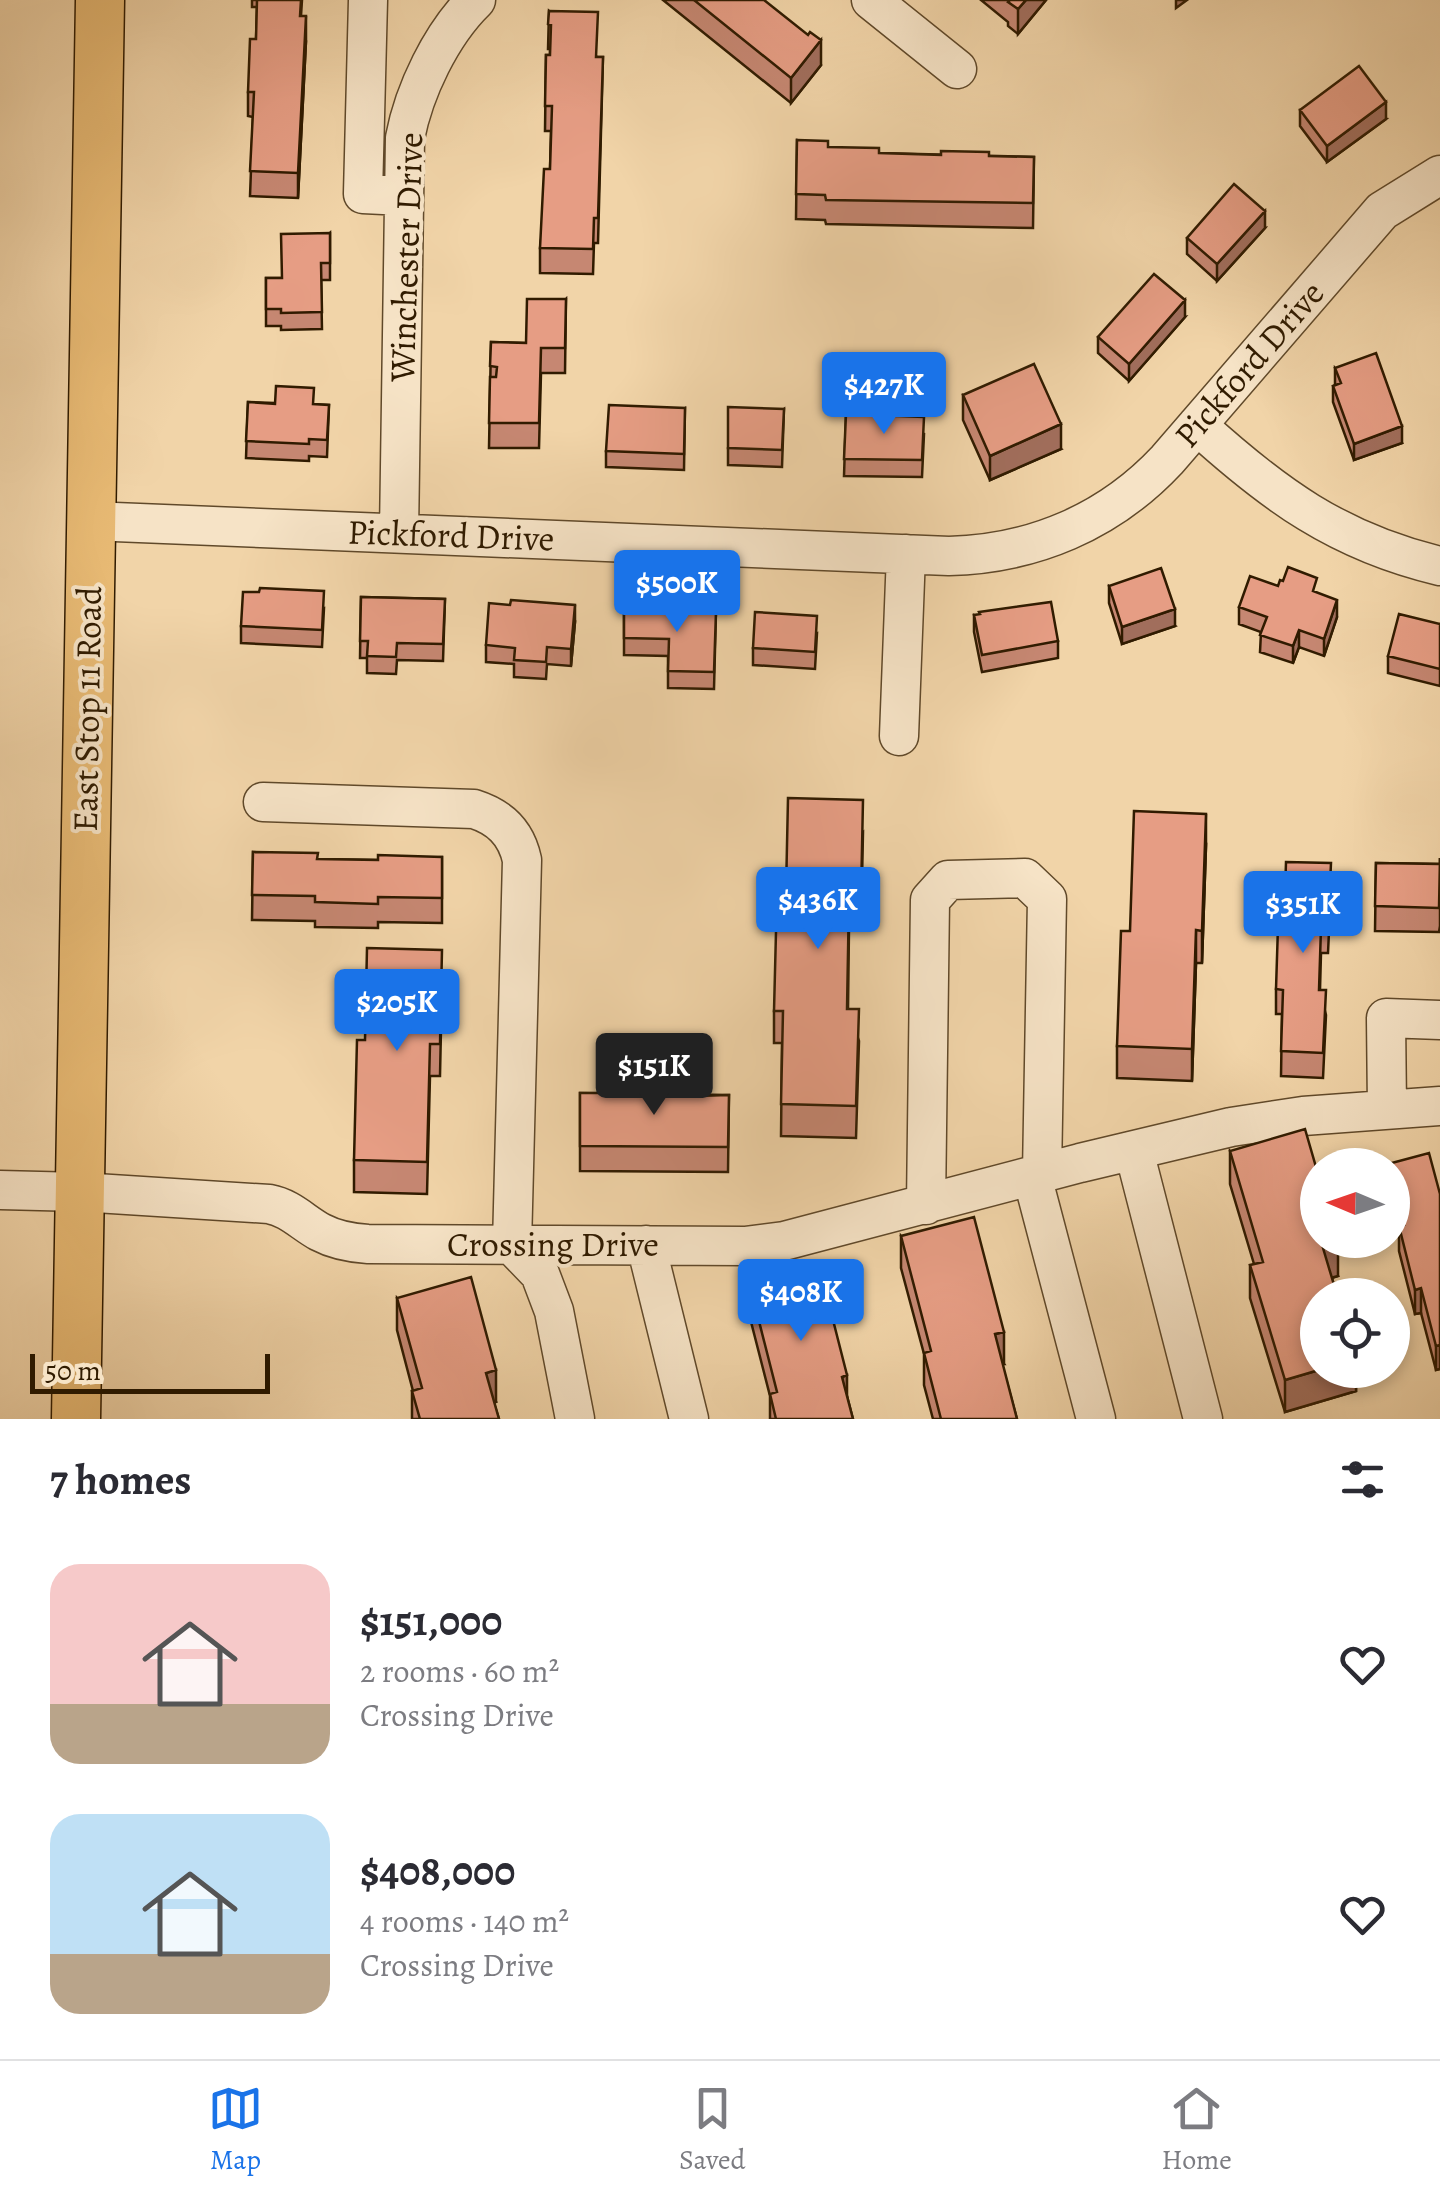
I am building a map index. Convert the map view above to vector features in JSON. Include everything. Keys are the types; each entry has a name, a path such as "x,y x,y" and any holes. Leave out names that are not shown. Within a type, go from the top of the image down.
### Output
{"main road":[{"name":"East Stop 11 Road","path":"76,1419 100,0"}],"street":[{"path":"368,0 363,194 404,196"},
{"path":"871,0 957,69"},
{"name":"Winchester Drive","path":"400,533 405,138 420,88 458,6"},
{"name":"Pickford Drive","path":"90,521 949,556 995,552 1038,542 1109,510 1134,492 1167,460 1382,211 1440,174"},
{"path":"1197,424 1264,483 1325,524 1379,548 1440,566"},
{"path":"899,736 906,554"},
{"path":"263,802 474,809 500,820 520,851 512,1245 540,1274 554,1311 575,1419"},
{"path":"926,1205 930,900 948,880 1026,878 1047,899 1037,1175 1096,1419"},
{"path":"1387,1110 1386,1018 1440,1020"},
{"name":"Crossing Drive","path":"0,1190 276,1206 320,1232 353,1243 766,1244 1202,1133 1260,1122 1440,1106"},
{"path":"1134,1151 1203,1419"},
{"path":"646,1245 689,1419"}],"building":[{"path":"257,0 301,0 300,16 306,16 298,173 250,171 254,92 248,92 250,39 256,39"},
{"path":"694,0 764,0 808,35 810,32 821,40 791,78"},
{"path":"1010,0 1026,0 1018,9"},
{"path":"549,11 598,12 596,57 603,57 598,218 594,218 593,249 540,248 544,169 550,169 552,106 545,106"},
{"path":"1359,66 1386,102 1327,146 1300,110"},
{"path":"797,140 828,141 828,147 879,148 879,153 989,152 989,156 1034,157 1033,203 826,200 825,195 796,194"},
{"path":"1234,184 1265,211 1217,264 1187,238"},
{"path":"330,233 330,263 321,263 322,312 281,313 281,309 266,309 266,278 282,278 281,234"},
{"path":"1154,274 1185,300 1129,364 1098,337"},
{"path":"527,299 566,299 565,348 541,348 539,423 489,423 490,377 496,377 497,367 490,366 491,342 526,343"},
{"path":"1376,353 1402,426 1354,444 1333,386 1341,383 1335,368"},
{"path":"1034,364 1061,424 990,456 963,395"},
{"path":"276,386 314,388 313,404 329,405 327,440 309,439 309,444 246,441 248,402 275,404"},
{"path":"609,405 685,408 684,454 606,451"},
{"path":"728,407 784,409 782,450 728,448"},
{"path":"846,414 924,417 922,460 844,459"},
{"path":"1288,567 1317,578 1313,591 1337,600 1324,639 1299,630 1293,646 1260,635 1267,617 1239,607 1250,576 1278,586"},
{"path":"1161,568 1175,609 1122,627 1109,586"},
{"path":"260,588 324,591 322,630 241,626 243,592 259,592"},
{"path":"361,597 445,599 443,644 397,643 396,657 367,656 368,641 360,641"},
{"path":"511,600 575,605 571,649 547,647 546,662 514,660 515,648 486,645 489,603 510,605"},
{"path":"1051,602 1058,641 982,655 974,615"},
{"path":"624,608 716,611 714,672 668,671 669,639 624,638"},
{"path":"755,612 817,616 815,652 753,648"},
{"path":"1399,614 1440,624 1440,669 1388,656"},
{"path":"788,798 863,800 861,897 849,896 847,1009 859,1009 856,1106 781,1104 783,1011 774,1011 777,892 786,892"},
{"path":"1134,811 1206,814 1202,931 1196,930 1192,1049 1117,1046 1121,931 1130,931"},
{"path":"253,852 318,853 317,859 378,860 378,855 442,857 442,898 378,897 378,904 315,902 315,896 252,895"},
{"path":"1286,862 1331,863 1328,929 1321,928 1319,990 1326,990 1323,1053 1281,1051 1283,990 1276,989 1278,926 1284,926"},
{"path":"1376,863 1440,864 1439,908 1375,906"},
{"path":"367,948 442,950 440,1044 430,1044 427,1162 354,1160 357,1040 365,1040"},
{"path":"614,1086 696,1086 697,1096 729,1095 728,1147 580,1146 580,1093 615,1093"},
{"path":"1305,1129 1310,1148 1300,1148 1300,1258 1326,1258 1332,1278 1300,1278 1300,1376 1285,1380 1250,1265 1263,1262 1230,1151"},
{"path":"1429,1153 1440,1194 1440,1345 1436,1346 1421,1288 1415,1290 1407,1258 1410,1158"},
{"path":"974,1217 1004,1332 995,1334 1017,1419 941,1419 924,1353 931,1351 901,1236"},
{"path":"818,1261 847,1375 842,1377 853,1419 776,1419 770,1394 777,1392 748,1278"},
{"path":"471,1277 496,1370 486,1373 499,1419 420,1419 412,1391 422,1388 397,1298"}]}
